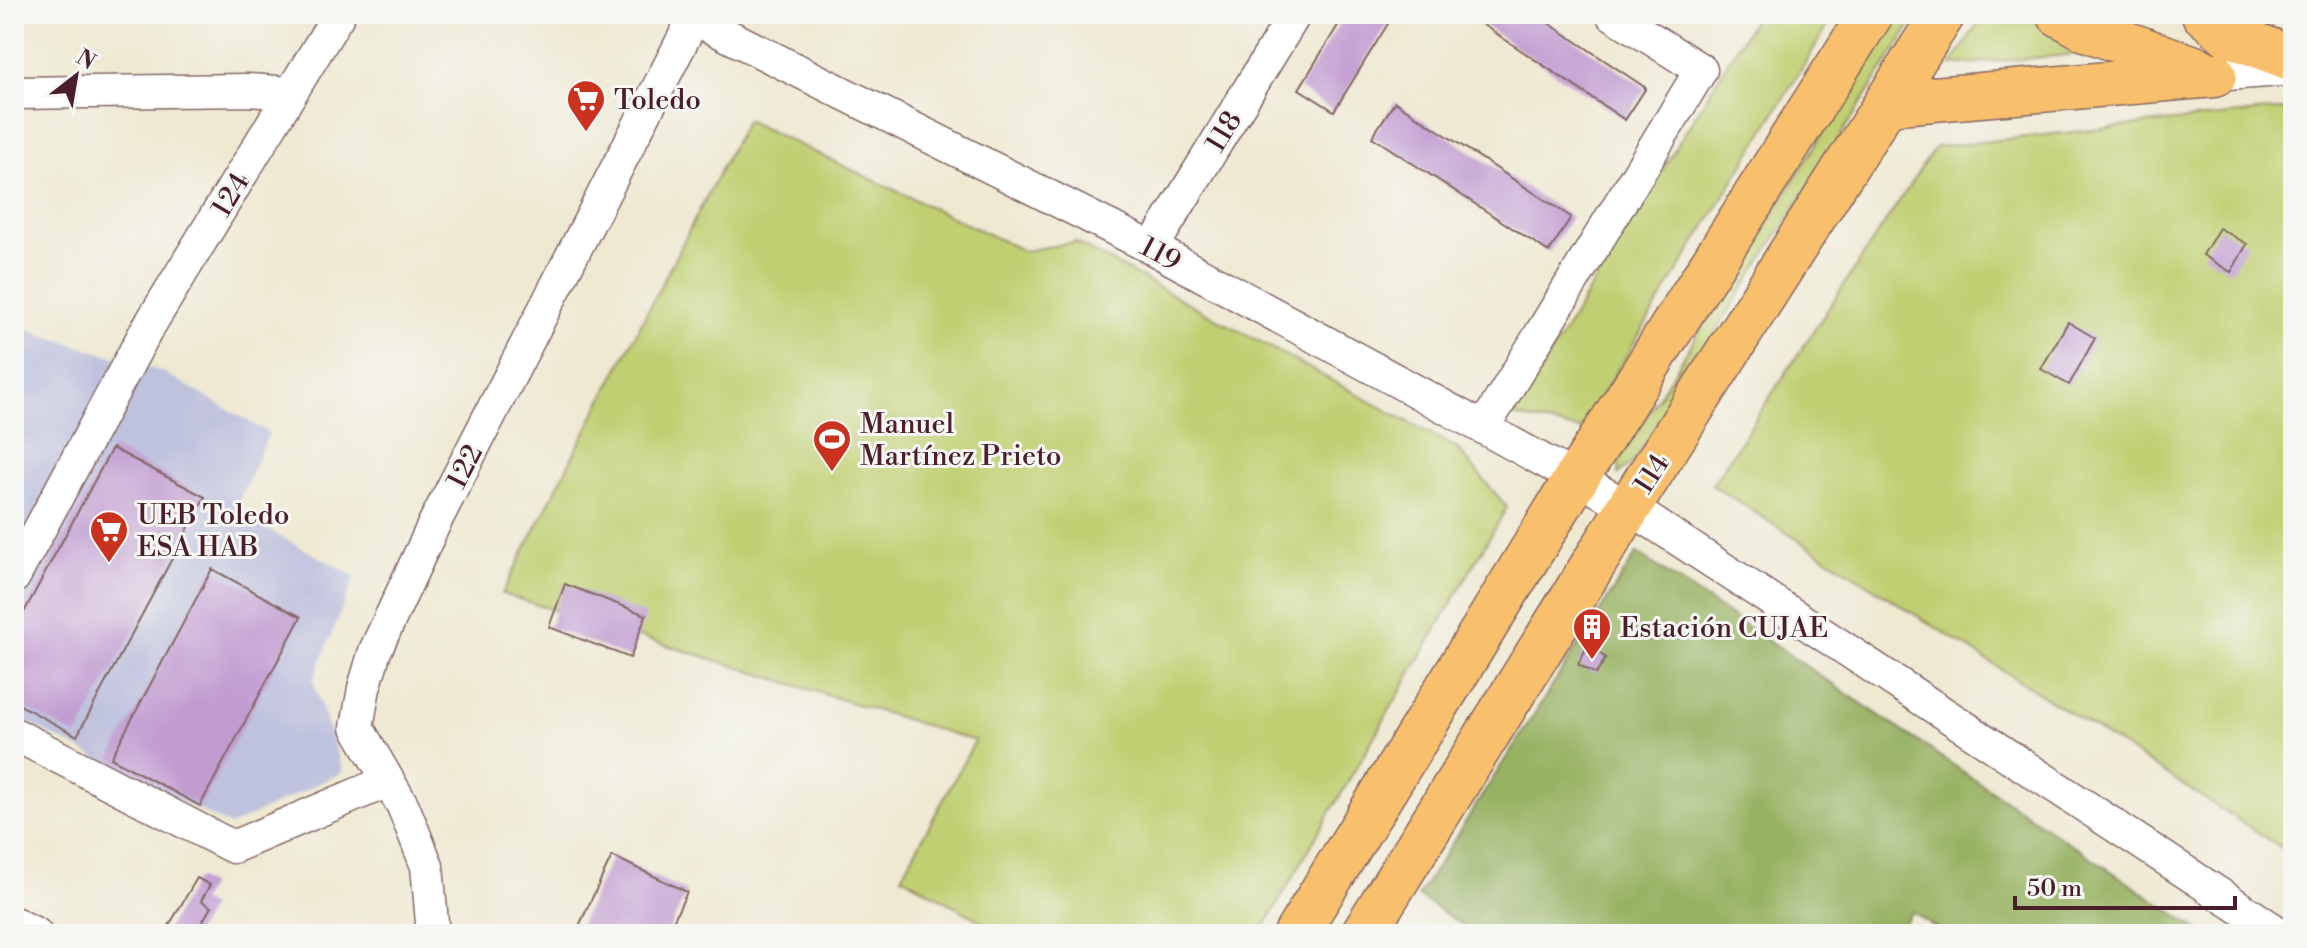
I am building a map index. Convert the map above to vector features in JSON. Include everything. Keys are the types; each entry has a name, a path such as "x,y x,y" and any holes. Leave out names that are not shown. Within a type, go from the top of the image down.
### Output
{"highway":[{"path":"1296,934 1577,477 1871,14"},
{"name":"114","path":"1363,934 1629,507 1943,14"},
{"path":"2059,14 2086,29 2214,75"},
{"path":"2139,14 2214,75"},
{"path":"2204,14 2228,34 2293,59"},
{"path":"1887,103 2214,75"}],"street":[{"name":"124","path":"14,577 121,375 339,14"},
{"name":"118","path":"1152,248 1295,14"},
{"path":"1484,427 1701,70 1612,14"},
{"name":"119","path":"692,15 1152,248 1629,507 2280,934"},
{"name":"122","path":"433,934 427,866 403,806 357,727 364,688 375,651 435,522 692,15"},
{"path":"2214,75 2293,69"},
{"path":"14,93 248,90 291,93"},
{"path":"14,734 233,847 388,781"},
{"path":"14,923 36,934"}],"shaded area":[{"path":"14,326 163,372 269,433 234,512 355,576 313,681 343,772 230,826 14,716"}],"green space":[{"path":"1757,14 1835,14 1581,430 1513,416"},
{"path":"1897,14 1918,14 1633,462 1618,474 1620,459"},
{"path":"1984,14 2021,14 2093,53 1951,65"},
{"path":"2293,108 2293,855 1712,485 1935,147"},
{"path":"746,120 1024,251 1075,242 1457,448 1507,507 1260,934 1003,934 902,876 975,741 502,594"},
{"path":"1637,553 2205,934 1945,934 1912,912 1897,934 1476,934 1418,896"}],"building":[{"path":"1345,14 1394,14 1334,111 1299,89"},
{"path":"1467,14 1535,14 1646,88 1625,120"},
{"path":"1395,102 1571,217 1549,252 1372,137"},
{"path":"2219,228 2247,244 2231,272 2203,255"},
{"path":"2068,322 2095,338 2069,385 2041,369"},
{"name":"UEB Toledo ESA HAB","path":"112,448 205,497 77,736 14,702 14,631"},
{"name":"UEB Toledo ESA HAB","path":"212,569 301,617 200,806 111,758"},
{"path":"565,584 646,615 630,658 549,627"},
{"name":"Estación CUJAE","path":"1588,645 1606,658 1596,674 1578,664"},
{"path":"612,856 687,892 667,934 586,934 577,930"},
{"path":"197,878 210,885 201,901 211,907 195,934 164,934"}],"place":[{"name":"Toledo","path":"586,133"},
{"name":"Manuel Martínez Prieto","path":"832,473"},
{"name":"UEB Toledo ESA HAB","path":"109,564"},
{"name":"Estación CUJAE","path":"1592,661"}]}
